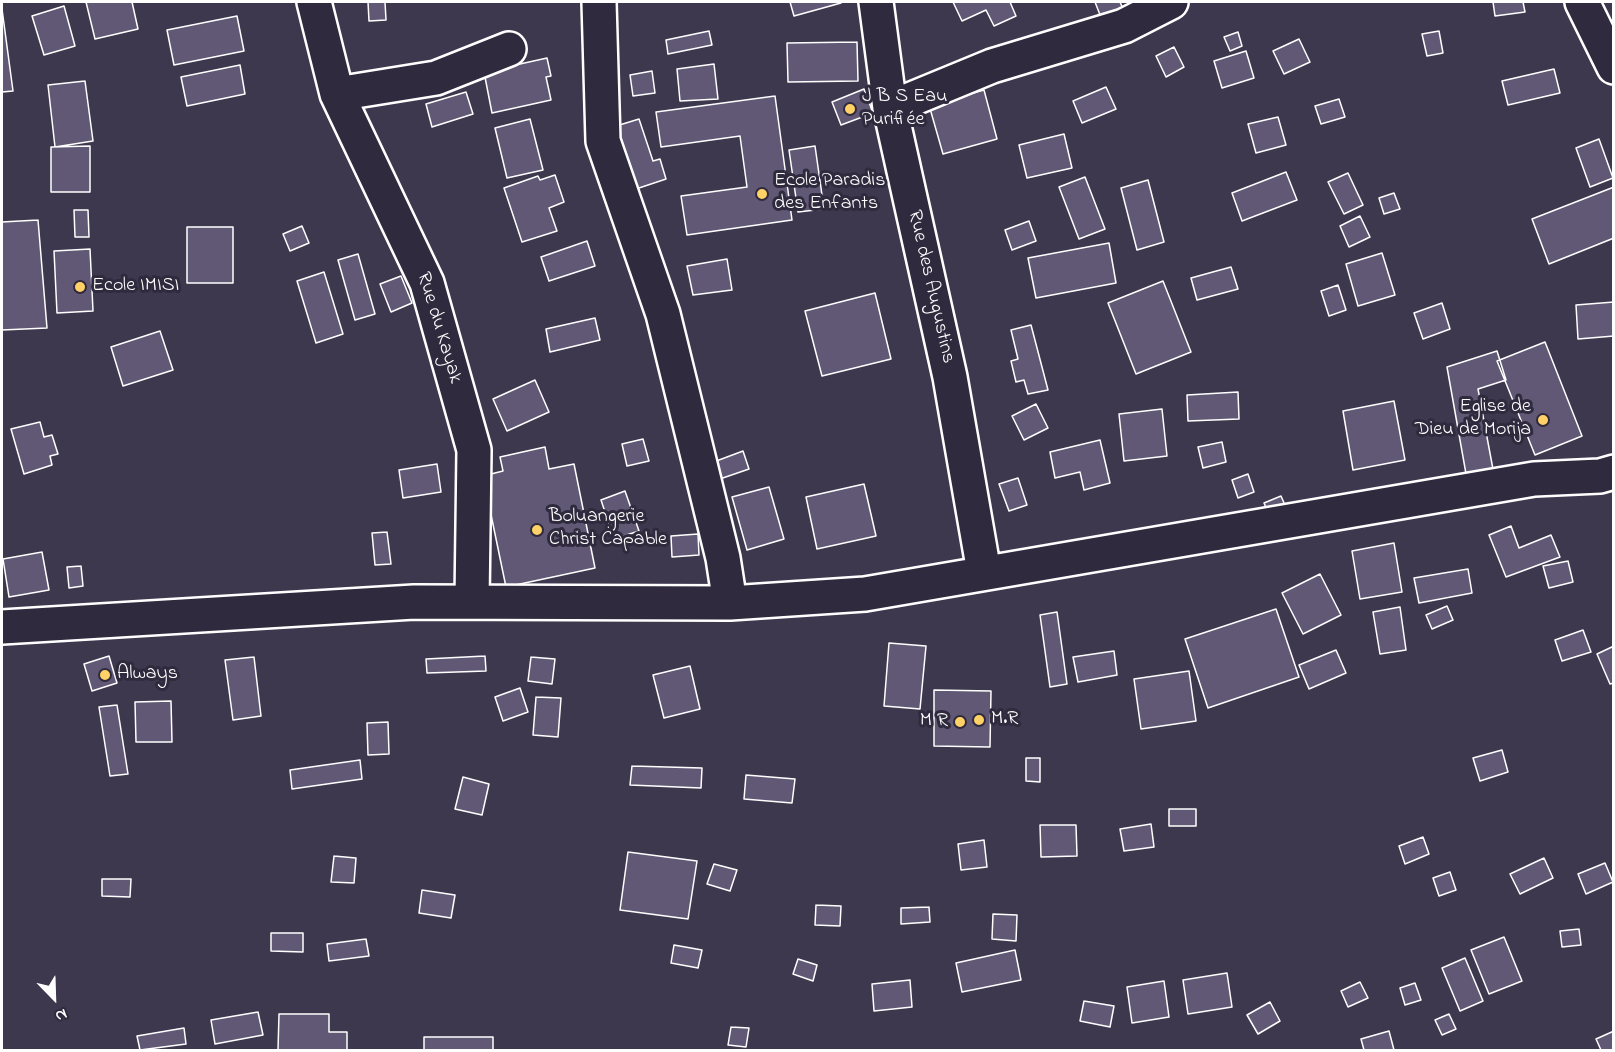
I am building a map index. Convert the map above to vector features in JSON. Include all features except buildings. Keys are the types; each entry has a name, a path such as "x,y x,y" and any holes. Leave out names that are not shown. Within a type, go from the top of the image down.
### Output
{"street":[{"name":"Rue du Kayak","path":"314,2 337,94 427,283 474,450 472,602"},
{"path":"599,2 603,141 663,314 723,558 730,603"},
{"name":"Rue des Augustins","path":"876,2 890,108 950,377 984,572"},
{"path":"890,108 992,66 1124,26 1170,2"},
{"path":"1582,2 1614,67"},
{"path":"337,94 436,78 509,50"},
{"path":"2,627 414,602 730,603 865,594 1534,479 1600,476 1614,472"}],"place":[{"name":"J B S Eau Purifiée","path":"850,109"},
{"name":"Ecole Paradis des Enfants","path":"762,194"},
{"name":"Ecole IMISI","path":"80,287"},
{"name":"Eglise de Dieu de Morija","path":"1543,420"},
{"name":"Boluangerie Christ Capable","path":"537,530"},
{"name":"Always","path":"105,675"},
{"name":"M.R","path":"979,720"},
{"name":"M R","path":"960,722"}]}
